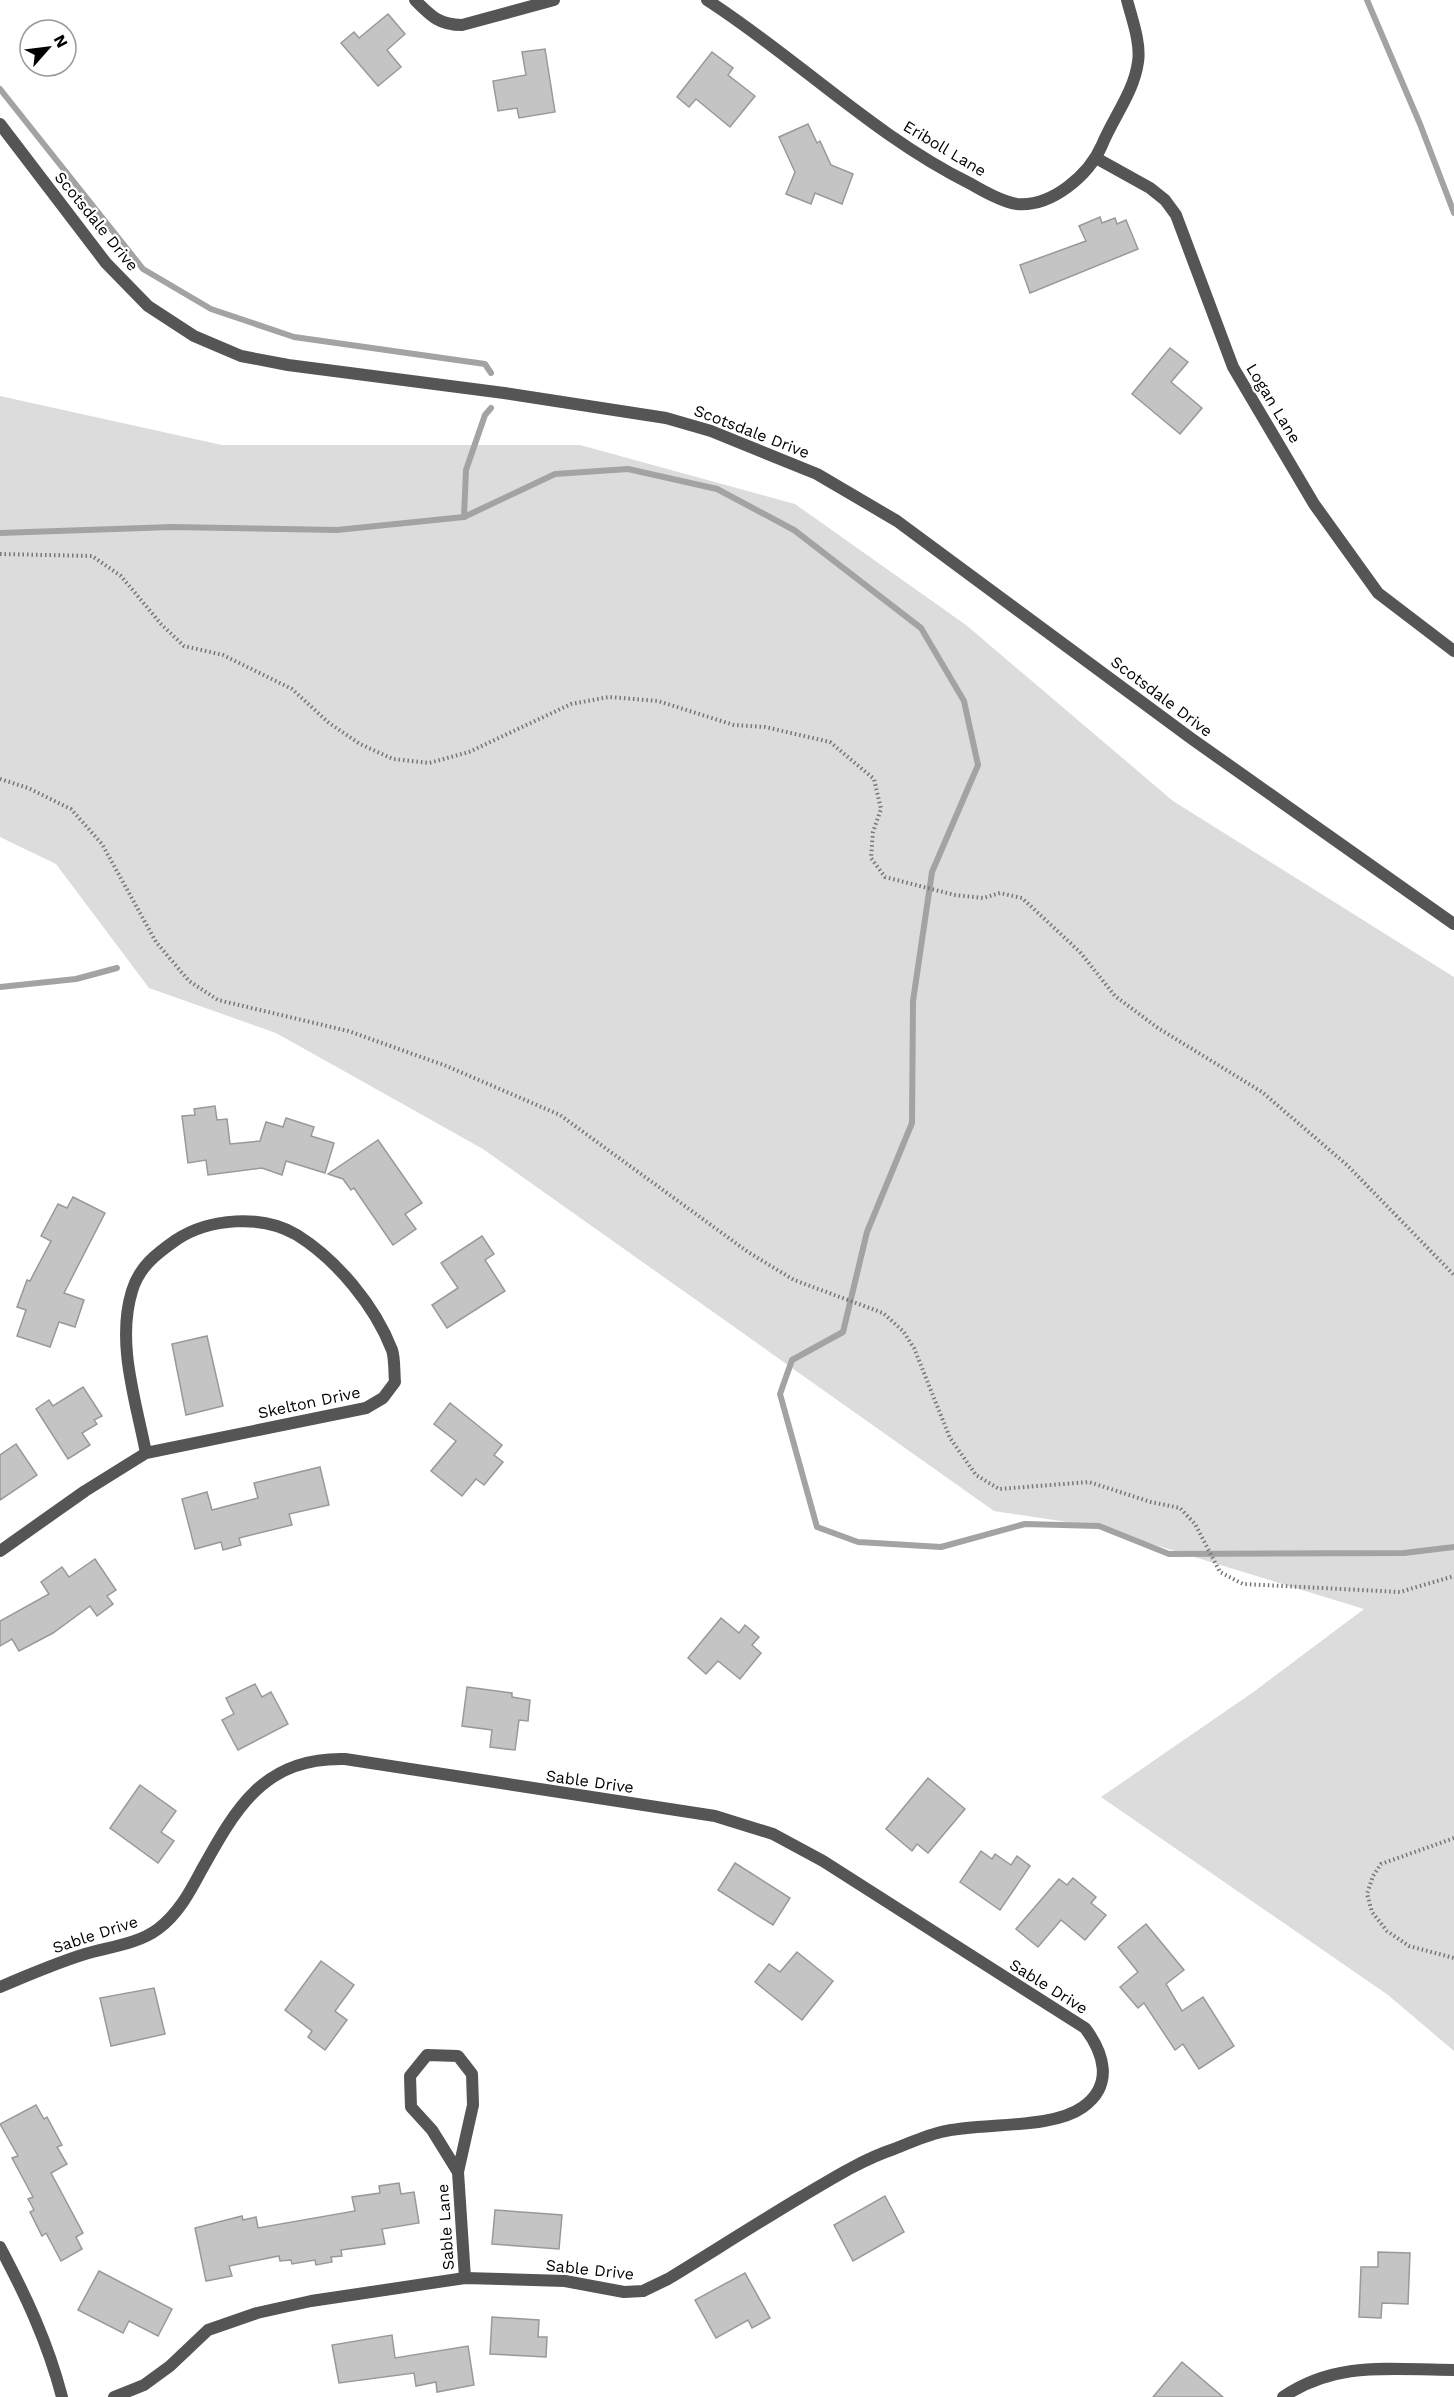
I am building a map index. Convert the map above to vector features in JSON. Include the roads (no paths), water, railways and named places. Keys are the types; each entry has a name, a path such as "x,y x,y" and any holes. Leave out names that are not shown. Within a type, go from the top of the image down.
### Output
{"street":[{"path":"415,0 435,21 447,25 462,25 554,0"},
{"name":"Eriboll Lane","path":"707,0 736,19 862,117 951,175 1016,204 1036,201 1056,194 1075,181 1096,158 1124,102 1138,62 1135,31 1127,0"},
{"name":"Scotsdale Drive","path":"0,124 106,263 148,306 194,336 241,356 288,365 515,395 666,418 711,431 817,474 867,502 936,549 1192,739 1454,924"},
{"name":"Logan Lane","path":"1096,158 1165,200 1176,214 1233,367 1314,504 1378,593 1454,651"},
{"name":"Skelton Drive","path":"0,1551 85,1491 146,1453 366,1408 383,1398 395,1382 393,1352 361,1296 320,1253 296,1234 269,1225 242,1221 213,1224 188,1232 145,1264 132,1290 127,1315 128,1362 146,1453"},
{"name":"Sable Drive","path":"0,1987 47,1967 139,1939 158,1929 186,1898 244,1801 261,1785 278,1772 299,1764 322,1759 345,1760 715,1816 773,1834 869,1890 1084,2028 1096,2043 1104,2061 1102,2079 1095,2096 1069,2115 1052,2121 990,2125 941,2132 890,2150 844,2172 668,2279 643,2291 624,2292 565,2281 465,2278 366,2291 257,2313 208,2330 170,2366 144,2385 114,2397"},
{"name":"Sable Lane","path":"458,2172 432,2130 411,2107 410,2076 428,2055 458,2056 472,2074 473,2105 458,2172 465,2278"},
{"path":"0,2247 32,2308 51,2355 62,2397"},
{"path":"1283,2397 1314,2378 1338,2372 1454,2370"}],"waterway":[{"path":"1367,0 1420,124 1454,213"},
{"path":"0,89 143,269 211,309 294,337 485,364 491,373"},
{"path":"464,517 466,470 485,415 491,408"},
{"path":"0,533 172,527 337,530 464,517 555,474 628,469 717,489 794,530 921,628 964,701 978,765 932,872 913,1001 912,1123 867,1232 843,1332 792,1360 780,1394 817,1527 858,1542 941,1547 1025,1524 1099,1526 1169,1554 1404,1553 1454,1547"},
{"path":"0,987 76,979 117,968"}]}
